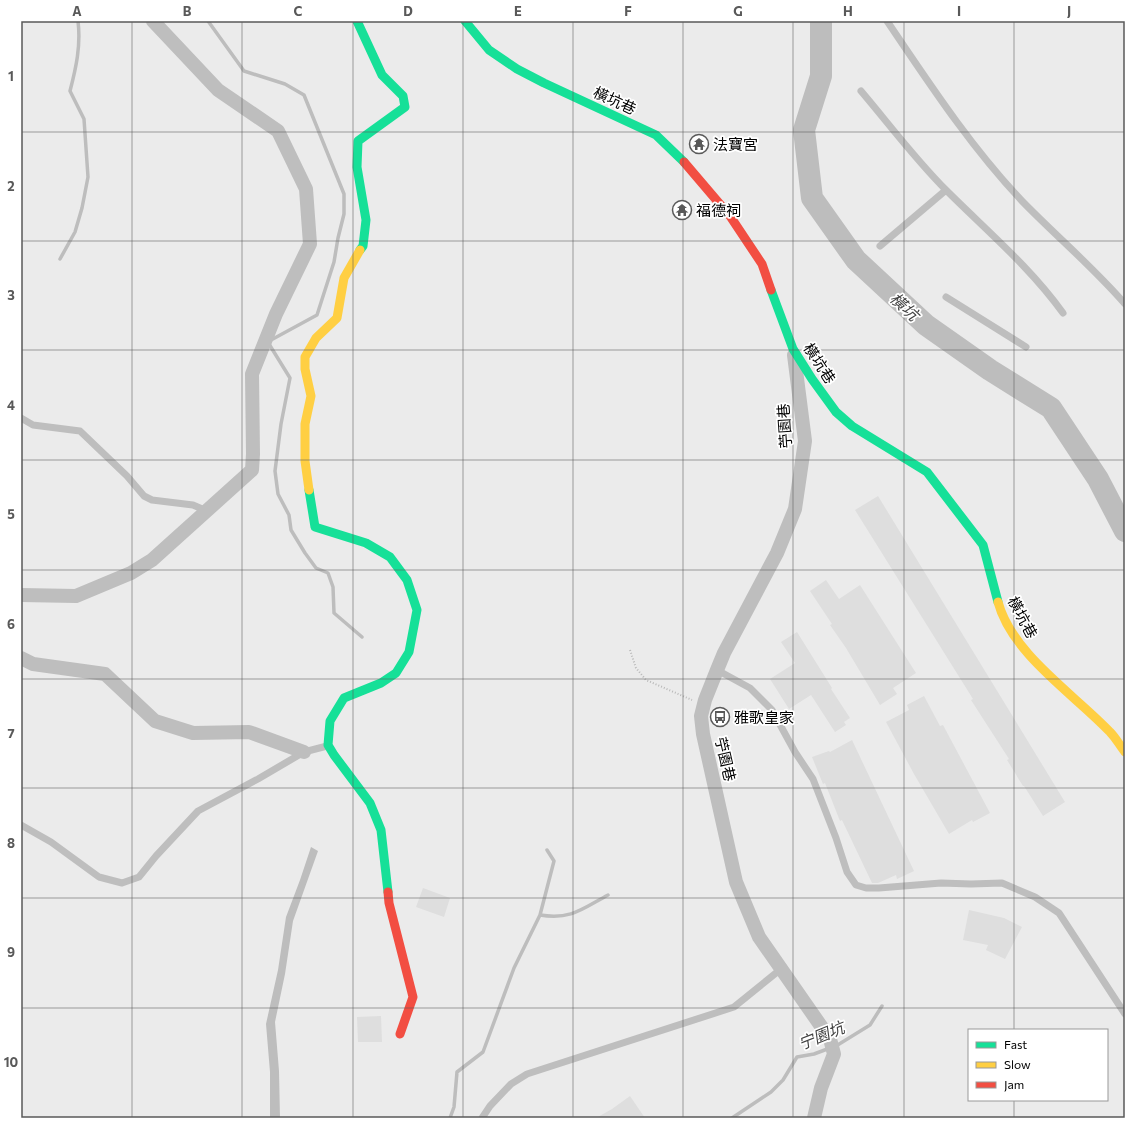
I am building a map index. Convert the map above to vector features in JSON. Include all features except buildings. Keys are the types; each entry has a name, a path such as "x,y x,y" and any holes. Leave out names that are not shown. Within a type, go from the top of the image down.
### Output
{"street":[{"path":"21,595 76,596 131,573 152,560 252,470 252,374 276,314 310,244 306,189 278,131 218,90 153,21"},
{"path":"357,21 382,75 403,96 405,107 358,141 357,167 366,220 363,246 344,278 337,318 316,338 305,358 305,369 311,396 305,424 305,461 315,527 366,543 390,557 407,580 417,610 409,652 396,673 381,683 344,698 330,721 328,745 370,802 381,830 389,903 413,997 400,1034"},
{"name":"橫坑巷","path":"465,21 489,50 517,69 656,135 685,163 730,216 762,264 793,349 812,379 836,412 852,426 927,472 983,545 1000,610 1019,644 1056,683 1111,733 1125,752"},
{"name":"苧園巷","path":"793,349 805,442 795,509 777,553 724,653 704,703 701,716 703,734 736,882 759,937 830,1039 834,1054 821,1088 814,1118"},
{"path":"21,658 33,664 105,674 155,721 193,733 249,732 304,752"}],"lane":[{"path":"887,21 934,91 969,139 1022,200 1109,286 1125,304"},
{"path":"861,91 911,152 946,190 1008,250 1051,297 1063,313"},
{"path":"880,246 946,190"},
{"path":"946,297 1026,347"},
{"path":"21,418 33,425 80,432 127,476 144,496 152,500 193,504 207,511"},
{"path":"717,670 750,688 772,710 795,752 813,779 836,838 847,872 856,885 866,888 941,883 1002,883 1035,897 1059,913 1125,1014"},
{"path":"21,825 51,842 99,877 122,882 139,877 198,810 258,780 304,752 328,745"},
{"path":"482,1118 490,1106 511,1084 527,1074 734,1007 781,969"}],"path":[{"path":"630,650 636,668 646,680 665,687 686,698 704,703"}],"shaded area":[{"path":"21,21 1125,21 1125,1118 21,1118"},
{"path":"311,847 318,851 293,921 285,974 275,1022 279,1071 280,1118 270,1118 270,1072 266,1024 278,970 286,917"}],"waterway":[{"path":"60,259 75,232 82,208 88,177 84,119 70,91 78,48 78,21"},
{"path":"208,21 244,71 285,84 304,95 344,194 344,214 334,262 317,315 271,340"},
{"name":"橫坑","path":"821,21 821,76 804,130 812,198 856,260 926,325 990,370 1051,408 1098,479 1125,531"},
{"path":"269,344 290,378 281,424 275,471 278,494 289,515 291,530 305,553 316,568 328,573 333,587 334,613 362,637"},
{"path":"450,1118 454,1107 457,1072 483,1052 514,968 540,915 554,861 547,850"},
{"path":"540,915 568,915 583,909 608,895"},
{"name":"宁園坑","path":"836,1046 870,1025 882,1006"},
{"name":"宁園坑","path":"732,1118 771,1092 783,1080 797,1057 814,1054 830,1048"}],"traffic: fast":[{"path":"357,21 382,75 403,96 405,107 358,141 357,167 366,220 363,246 360,250"},
{"path":"465,21 489,50 517,69 656,135 684,162"},
{"path":"771,290 793,349 812,379 836,412 852,426 927,472 983,545 998,602"},
{"path":"309,490 315,527 366,543 390,557 407,580 417,610 409,652 396,673 381,683 344,698 330,721 328,745 370,803 381,830 388,892"}],"traffic: slow":[{"path":"309,490 305,461 305,424 311,396 305,369 305,357 316,338 337,318 344,278 360,250"},
{"path":"998,602 1005,621 1016,639 1030,656 1110,732 1125,752"}],"traffic: jam":[{"path":"684,162 730,216 762,264 771,290"},
{"path":"388,892 389,903 413,997 400,1034"}],"place":[{"name":"法寶宮","path":"699,144"},
{"name":"福德祠","path":"682,210"},
{"name":"雅歌皇家","path":"720,717"}]}
